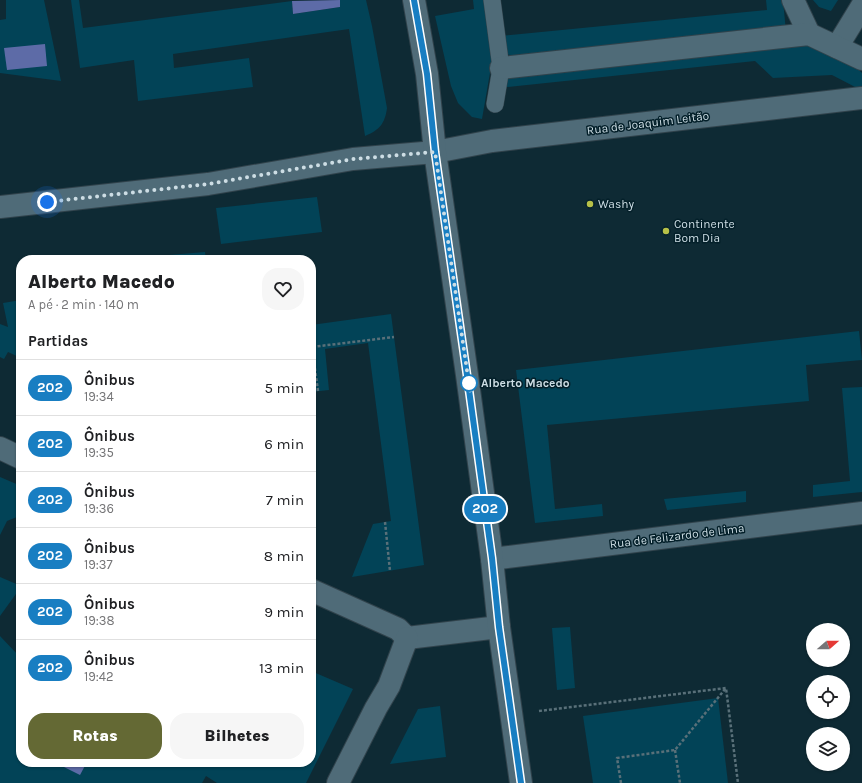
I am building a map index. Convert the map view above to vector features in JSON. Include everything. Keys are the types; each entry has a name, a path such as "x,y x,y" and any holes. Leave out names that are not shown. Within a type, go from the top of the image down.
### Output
{"street":[{"path":"414,0 427,74 435,152 492,558 499,627 521,783"},
{"path":"793,0 809,34"},
{"path":"837,47 862,6"},
{"path":"501,68 809,34 862,58"},
{"name":"Rua de Joaquim Leitão","path":"0,208 208,184 354,159 435,152 492,141 862,98"},
{"path":"0,448 16,456"},
{"name":"Rua de Felizardo de Lima","path":"492,558 862,513"},
{"path":"316,592 398,629 407,638"},
{"path":"407,638 499,627"},
{"path":"338,783 376,708 389,686 407,638"}],"lane":[{"path":"492,0 501,68 495,104"}],"path":[{"path":"316,347 394,337"},
{"path":"316,376 318,391"},
{"path":"385,522 390,571"},
{"path":"535,712 726,688"},
{"path":"621,783 617,758 675,750 726,688"},
{"path":"726,688 738,783"},
{"path":"675,750 680,783"}],"shaded area":[{"path":"6,0 44,0 61,81 0,73 0,20 6,19"},
{"path":"71,0 79,0 83,28 292,1 293,14 340,7 340,0 366,0 387,108 385,118 378,128 365,136 349,29 173,54 174,68 249,58 253,87 138,101 134,60 80,68"},
{"path":"473,0 486,0 492,40 491,67 482,119 472,117 458,103 451,86 435,16 474,9"},
{"path":"766,0 783,0 786,32 512,56 505,53 501,36 767,10"},
{"path":"813,0 838,0 831,11 819,7"},
{"path":"816,44 856,67 862,73 862,86 859,89 832,75 773,78 755,61 507,87 507,73"},
{"path":"317,197 322,232 221,244 216,208"},
{"path":"205,252 205,255 169,255"},
{"path":"16,301 16,356 8,352 4,359 0,357 0,324 8,327 3,303"},
{"path":"391,314 424,565 352,577 373,524 391,521 368,343 325,349 329,390 316,391 316,324"},
{"path":"859,331 862,360 806,365 809,401 547,425 555,509 602,504 603,516 535,523 516,370"},
{"path":"862,387 862,492 813,497 813,485 850,481 842,388"},
{"path":"0,477 16,484 16,517 7,521 0,535"},
{"path":"746,491 746,502 667,510 664,499"},
{"path":"0,577 16,584 16,594 0,616"},
{"path":"570,627 575,688 557,690 552,628"},
{"path":"0,636 16,653 16,767 314,767 306,783 217,783 206,776 202,783 0,783"},
{"path":"316,673 353,689 316,763"},
{"path":"718,698 728,783 593,783 583,716"},
{"path":"440,706 446,757 390,764 418,709"}],"water":[{"path":"340,0 340,7 293,14 292,1"},
{"path":"45,44 47,66 7,70 4,48"},
{"path":"64,767 84,767 80,775"}],"bus line":[{"name":"202","path":"414,0 427,74 435,152 492,558 499,627 521,783"}],"place":[{"name":"Washy","path":"590,204"},
{"name":"Continente Bom Dia","path":"666,231"},
{"name":"Alberto Macedo","path":"469,383"}],"route":[{"path":"47,202 208,184 354,159 435,152 470,391 469,383"}]}
